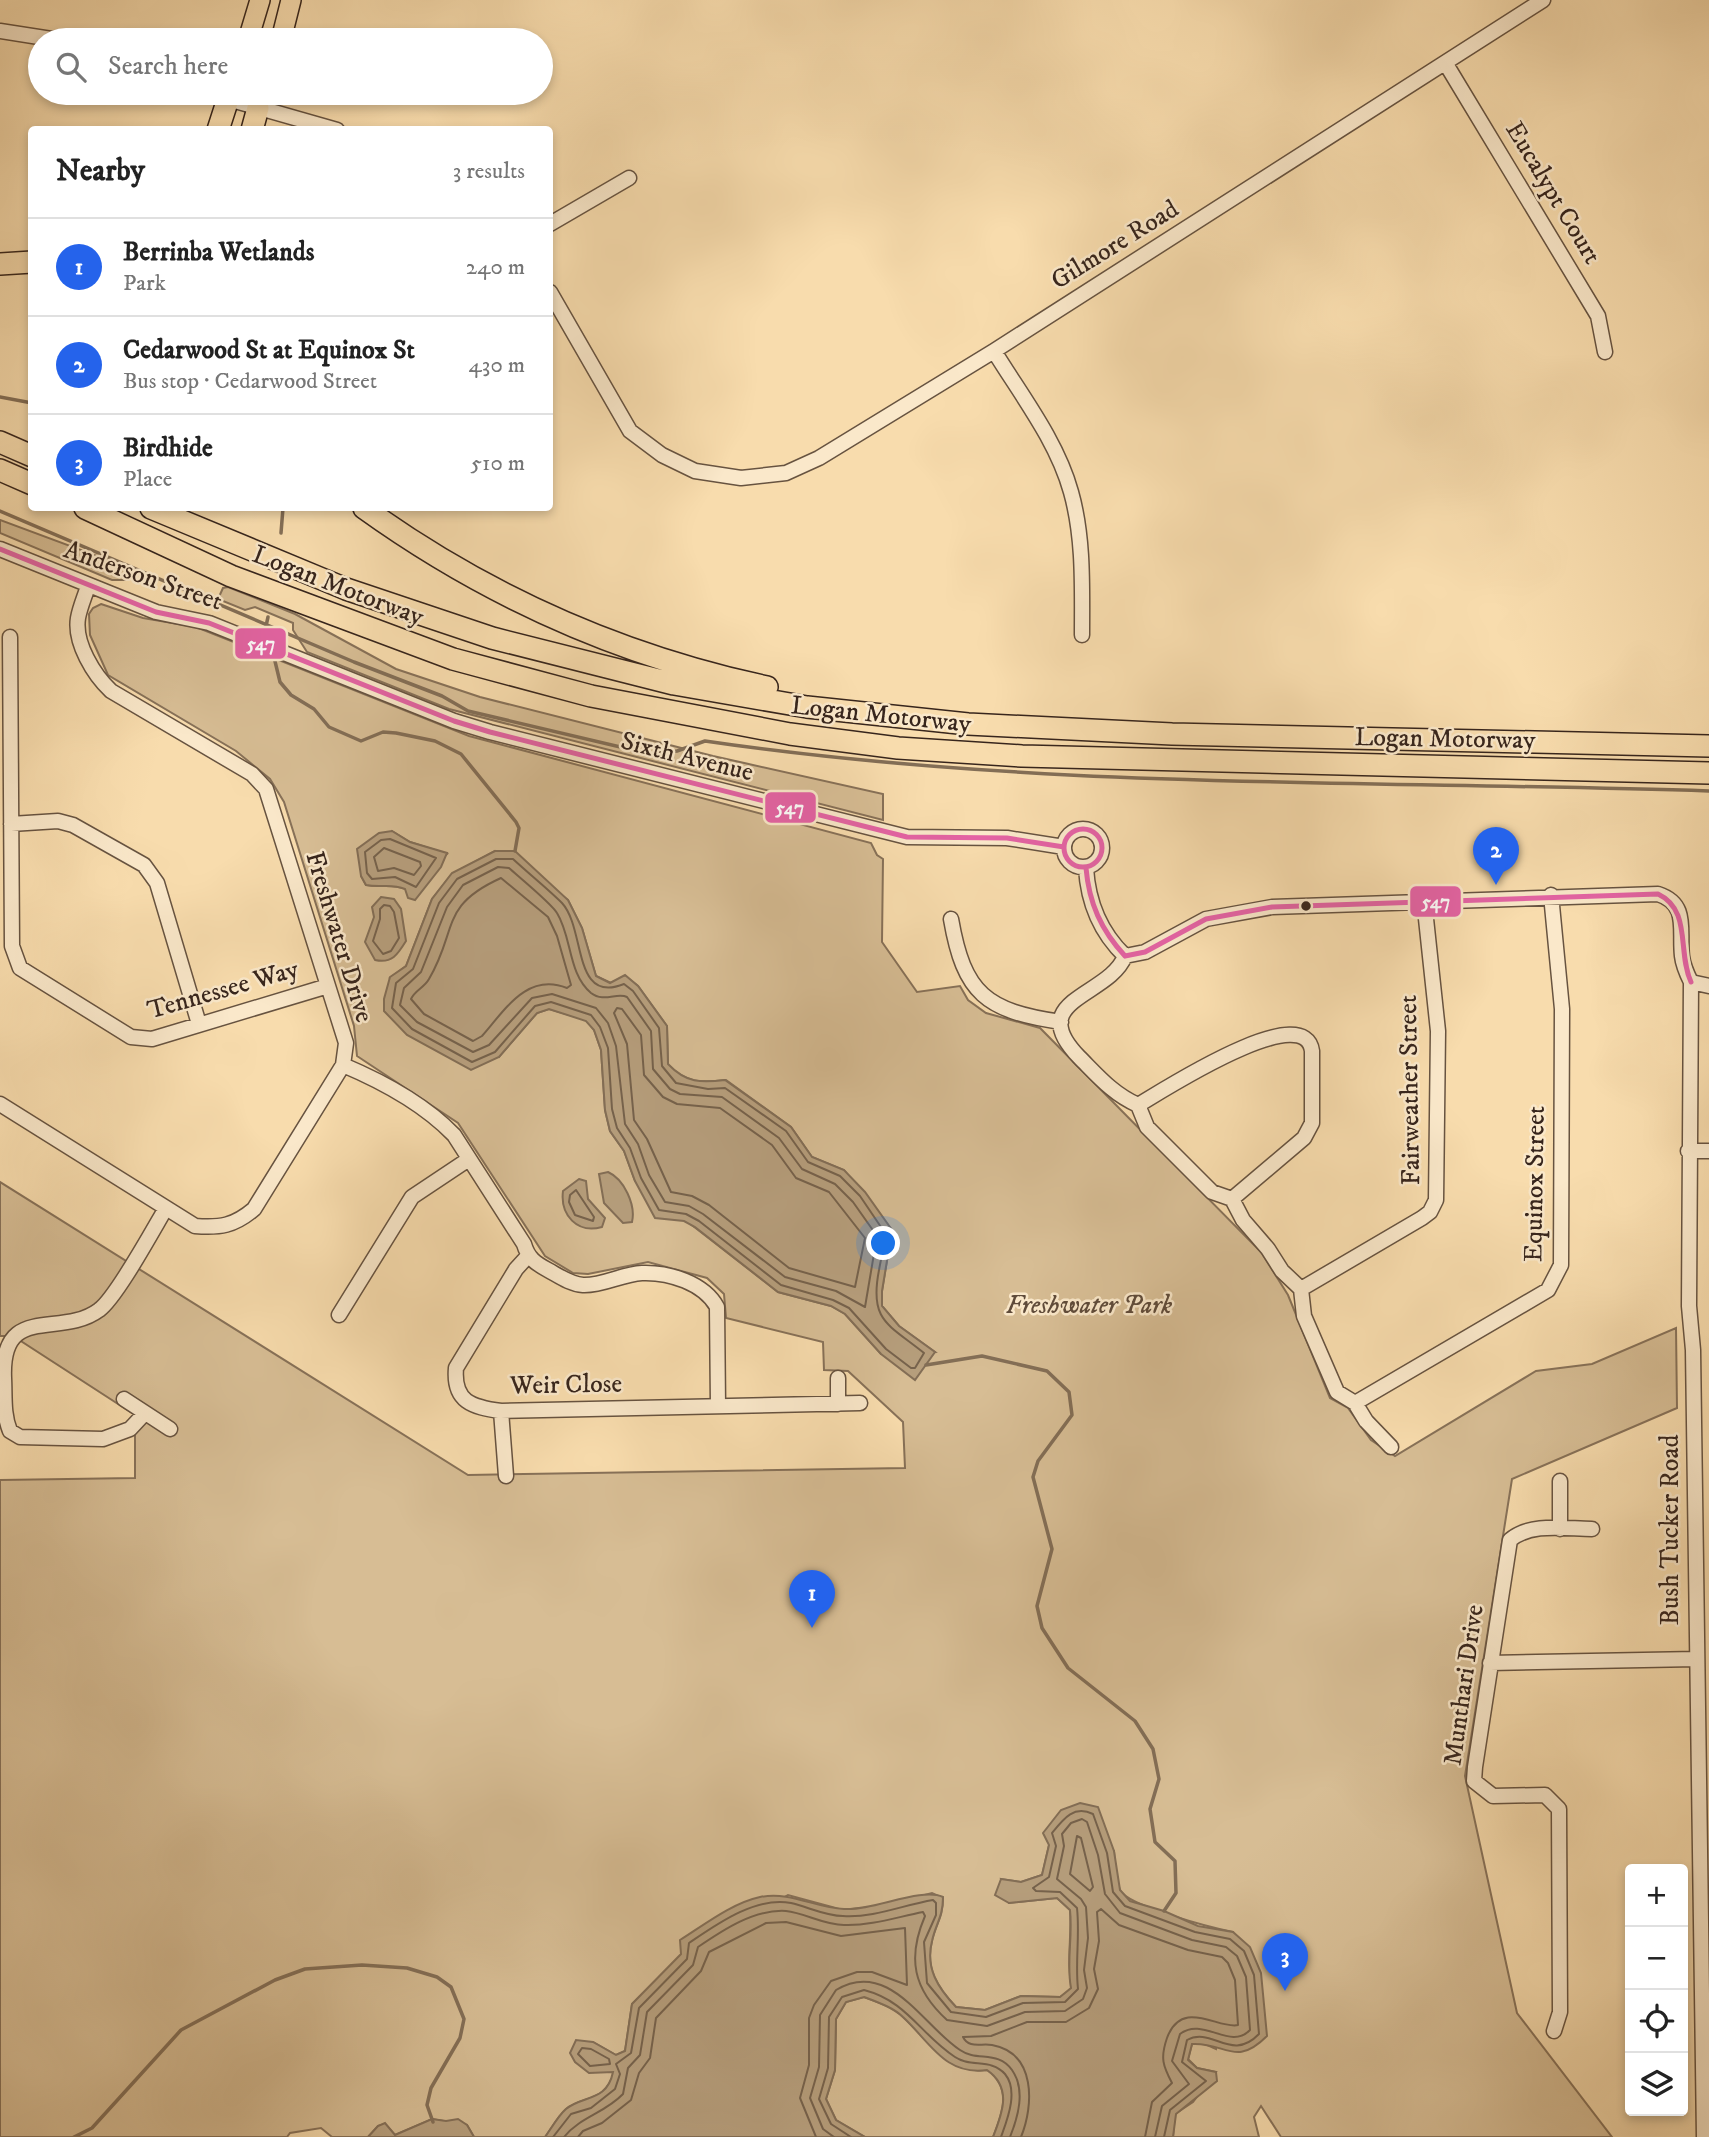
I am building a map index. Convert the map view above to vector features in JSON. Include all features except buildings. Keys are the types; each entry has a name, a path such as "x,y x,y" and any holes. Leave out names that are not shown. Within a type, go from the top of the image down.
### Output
{"highway":[{"path":"219,126 226,105"},
{"path":"252,126 259,105"},
{"path":"0,264 28,262"},
{"path":"0,442 28,454"},
{"path":"3,473 28,482"},
{"name":"Logan Motorway","path":"91,511 231,576 453,659 591,696 778,732 898,748 1022,756 1709,773"},
{"name":"Logan Motorway","path":"158,511 388,604 554,655 674,684 807,707 968,724 1172,734 1709,746"},
{"path":"369,511 494,588 623,646 790,692 929,711 968,724"}],"main road":[{"path":"252,28 260,0"},
{"path":"284,28 291,0"}],"street":[{"name":"Gilmore Road","path":"553,297 630,431 662,455 695,471 741,478 786,473 819,458 994,351 1543,0"},
{"path":"0,31 28,35"},
{"name":"Eucalypt Court","path":"1446,64 1598,316 1605,352"},
{"path":"274,105 327,126"},
{"path":"553,222 629,177"},
{"path":"994,351 1058,457 1070,490 1079,526 1082,635"},
{"name":"Anderson Street","path":"0,549 156,612 195,619 310,664"},
{"name":"Freshwater Drive","path":"0,1104 194,1226 219,1228 239,1223 254,1209 343,1065 346,1043 266,789 252,774 111,691 96,677 78,632 78,619 88,586"},
{"name":"Tennessee Way","path":"10,637 12,946 20,968 131,1038 152,1039 328,986"},
{"name":"Sixth Avenue","path":"310,664 454,721 490,732 882,832 933,839 1007,838 1064,847"},
{"path":"11,824 58,821 73,825 144,866 158,883 199,1024"},
{"path":"1081,829 1099,837 1101,856 1086,868 1070,862 1064,847 1069,835 1081,829"},
{"path":"1086,868 1087,896 1094,913 1125,956"},
{"name":"Bush Tucker Road","path":"1551,895 1658,894 1677,904 1682,956 1691,982 1689,1306 1702,1531 1696,1659 1703,1789 1704,2137"},
{"path":"1391,1447 1366,1422 1355,1403 1337,1392 1304,1316 1301,1289 1282,1271 1268,1249 1243,1220 1232,1199 1212,1192 1147,1126 1138,1105 1116,1095 1065,1043 1061,1022 1066,1007 1111,976 1125,956 1146,952 1206,919 1254,909 1551,895"},
{"name":"Equinox Street","path":"1355,1403 1548,1290 1557,1278 1561,1265 1562,1009 1551,895"},
{"name":"Fairweather Street","path":"1301,1289 1422,1218 1430,1212 1436,1200 1438,1031 1424,900"},
{"path":"951,919 954,939 971,985 983,998 1041,1019 1061,1022"},
{"path":"1691,982 1709,986"},
{"path":"1138,1105 1254,1042 1304,1035 1311,1041 1312,1123 1304,1139 1232,1199"},
{"path":"343,1065 366,1074 442,1123 470,1159 524,1244 527,1257 571,1282 585,1285 641,1273 659,1274 700,1286 710,1294 717,1307 718,1406"},
{"path":"1688,1151 1709,1151"},
{"path":"339,1314 412,1197 470,1159"},
{"path":"145,1413 130,1429 118,1436 103,1439 20,1437 10,1431 5,1419 4,1363 15,1336 33,1326 85,1317 97,1312 166,1208"},
{"name":"Weir Close","path":"527,1257 516,1269 456,1368 454,1384 463,1399 480,1408 501,1411 860,1404"},
{"path":"838,1378 838,1404"},
{"path":"124,1399 170,1429"},
{"path":"501,1411 506,1476"},
{"path":"1560,1481 1560,1529"},
{"name":"Munthari Drive","path":"1554,2031 1560,2012 1559,1809 1545,1795 1493,1796 1475,1782 1490,1663 1510,1540 1519,1532 1532,1529 1592,1529"},
{"path":"1490,1663 1696,1659"}],"green space":[{"path":"0,520 137,572 126,580 112,580 0,533"},
{"path":"228,587 295,614 396,669 480,697 713,756 883,794 883,820 449,709 307,652 293,630 293,623 255,607 245,610 218,599 223,588"},
{"name":"Freshwater Park","path":"101,604 143,618 196,627 469,736 871,843 877,855 883,859 882,942 917,992 960,986 968,1000 986,1013 1040,1028 1261,1252 1288,1295 1330,1398 1348,1408 1371,1440 1395,1456 1536,1371 1592,1364 1676,1328 1677,1408 1512,1479 1465,1776 1517,2013 1612,2137 1281,2137 1261,2106 1254,2117 1259,2137 1173,2137 1175,2114 1193,2102 1216,2072 1197,2068 1188,2059 1192,2044 1205,2044 1216,2049 1233,1932 1154,1909 1126,1896 1118,1886 1114,1851 1049,1845 1042,1875 1021,1882 1001,1879 1009,1903 1057,1898 1070,1910 1069,1969 1072,1989 1060,1997 1021,1996 985,2010 956,2007 939,1985 930,1960 943,1898 932,1893 881,1906 843,1910 788,1895 682,1954 632,2004 625,2051 616,2055 593,2042 614,2072 610,2082 600,2094 566,2109 545,2137 474,2137 467,2125 432,2119 395,2135 385,2124 378,2126 368,2137 332,2137 321,2128 290,2133 287,2137 0,2137 0,1480 135,1478 135,1415 13,1336 0,1336 0,1182 468,1475 905,1468 903,1422 848,1371 824,1370 823,1342 726,1318 724,1294 707,1278 648,1262 588,1274 573,1273 545,1256 458,1123 357,1056 354,1026 284,802 270,779 236,751 108,675 90,635 89,614","holes":["392,831 410,842 447,854 406,889 366,885 361,876","495,851 568,900 582,928 596,976 611,983 625,976 638,986 667,1026 668,1065 681,1075 694,1080 726,1080 791,1127 812,1157 844,1170 892,1230 882,1306 899,1326 935,1352 881,1354 845,1314 831,1306 778,1292 635,1181 624,1151 610,1131 605,1110 601,1050 594,1030 586,1020 549,1009 537,1013 499,1057 390,978 406,966 432,899 452,874"]},
{"path":"864,1997 899,2013 950,2061 973,2070 987,2070 995,2077 1003,2093 1003,2101 993,2137 865,2137 836,2120 826,2099 835,2070 836,2019 846,2002"}],"water":[{"path":"392,831 410,842 447,853 441,867 415,900 408,898 405,889 400,887 366,885 361,876 357,849 379,833"},
{"path":"495,851 515,851 568,900 582,928 596,976 610,983 625,975 638,986 667,1026 668,1064 681,1075 694,1080 725,1080 791,1127 812,1157 844,1170 865,1192 892,1230 882,1306 899,1326 935,1352 915,1380 881,1354 845,1314 831,1306 778,1292 695,1227 684,1221 655,1218 635,1181 624,1151 610,1131 605,1110 601,1050 594,1030 586,1021 549,1009 537,1013 499,1057 471,1070 407,1035 384,1011 390,977 406,966 432,899 452,873"},
{"path":"381,897 394,899 401,909 406,941 394,957 386,961 375,960 365,942 374,917 372,907"},
{"path":"608,1172 619,1180 628,1193 632,1222 623,1223 604,1203 599,1174"},
{"path":"579,1179 586,1181 588,1199 605,1218 602,1227 585,1228 567,1215 563,1191"},
{"path":"1080,1803 1098,1807 1114,1851 1120,1890 1130,1901 1164,1911 1198,1926 1233,1932 1250,1947 1261,1973 1267,2036 1247,2050 1238,2052 1192,2044 1188,2060 1197,2068 1216,2072 1217,2081 1176,2114 1173,2137 993,2137 1003,2101 1003,2092 995,2077 987,2070 960,2068 949,2062 899,2013 864,1997 846,2002 836,2019 835,2070 826,2099 836,2120 865,2137 545,2137 566,2109 600,2093 610,2082 613,2072 589,2073 575,2062 570,2053 576,2040 593,2042 616,2055 625,2051 632,2004 681,1954 680,1940 729,1909 760,1897 782,1896 833,1908 856,1909 922,1895 943,1897 930,1960 939,1985 956,2007 985,2010 1021,1996 1060,1997 1071,1988 1070,1910 1057,1898 1009,1903 995,1895 1001,1879 1021,1882 1042,1875 1049,1845 1043,1833 1061,1810"},
{"path":"432,2119 458,2119 467,2125 474,2137 368,2137 378,2126 385,2123 395,2135"}],"waterway":[{"path":"0,397 28,402"},
{"path":"0,511 354,662 442,696 468,711 650,754 677,751 705,741 830,757 1080,775 1709,791"},
{"path":"281,533 283,511"},
{"path":"268,617 266,626 270,642"},
{"path":"273,653 280,682 291,695 314,709 329,727 361,741 383,732 396,733 435,741 461,754 516,822 519,828 515,851"},
{"path":"926,1365 982,1356 1047,1371 1069,1392 1072,1415 1038,1461 1033,1477 1052,1549 1037,1606 1042,1628 1068,1668 1135,1721 1153,1749 1159,1779 1150,1809 1155,1842 1175,1861 1176,1893 1164,1911"},
{"path":"74,2137 92,2128 181,2030 275,1980 305,1969 362,1965 407,1968 437,1977 451,1987 464,2019 460,2038 431,2088 427,2105 433,2122"}],"transit line":[{"name":"547","path":"0,549 156,612 209,623 454,721 490,732 907,837 1007,838 1064,847"},
{"name":"547","path":"1083,829 1097,834 1102,848 1097,862 1083,867 1069,862 1064,848 1069,834 1083,829"},
{"name":"547","path":"1086,868 1093,904 1109,936 1125,956"},
{"name":"547","path":"1125,956 1145,952 1206,919 1272,907 1658,894 1676,910 1691,982"}],"place":[{"name":"Cedarwood St at Equinox St","path":"1496,885"},
{"name":"Berrinba Wetlands","path":"812,1628"},
{"name":"Birdhide","path":"1285,1991"}]}
